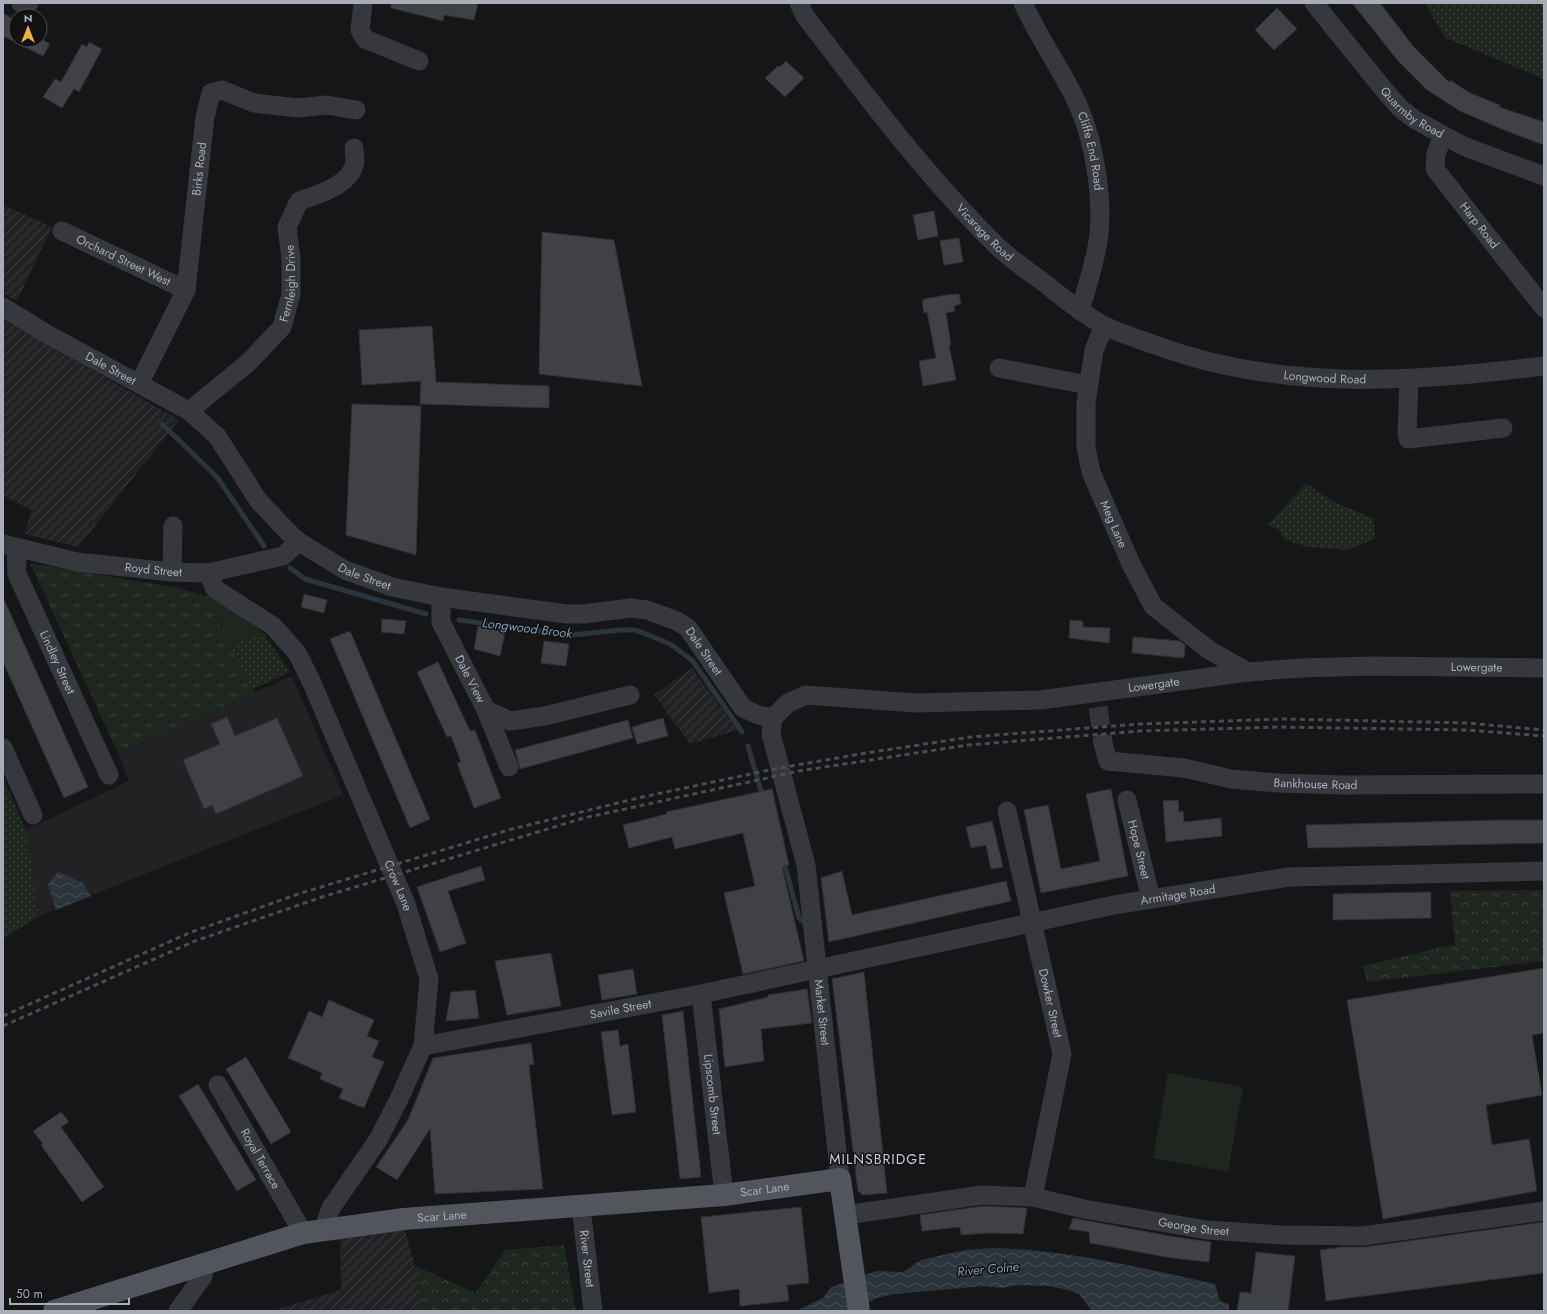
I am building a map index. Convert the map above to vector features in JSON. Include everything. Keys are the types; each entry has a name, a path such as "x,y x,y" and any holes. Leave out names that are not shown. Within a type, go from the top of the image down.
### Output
{"main road":[{"name":"Scar Lane","path":"54,1311 313,1231 404,1219 581,1207 724,1195 840,1179"},
{"name":"Market Street","path":"840,1179 859,1311"}],"street":[{"path":"21,3 25,5 29,3"},
{"path":"363,3 360,30 365,39 419,61"},
{"name":"Vicarage Road","path":"798,3 804,16 912,154 1000,248 1080,311 1104,326 1176,352 1241,369"},
{"name":"Cliffe End Road","path":"1023,3 1033,26 1058,68 1079,108 1094,158 1099,202 1098,246 1080,311"},
{"name":"Quarmby Road","path":"1314,3 1401,109 1414,119 1443,136 1483,154 1544,176"},
{"name":"Birks Road","path":"139,384 186,290 205,117 211,93 222,90 254,103 297,108 327,105 356,110"},
{"name":"Harp Road","path":"1443,136 1436,154 1435,170 1544,308"},
{"name":"Fernleigh Drive","path":"189,411 249,362 282,327 291,294 291,259 287,227 299,201 322,193 346,180 355,162 354,148"},
{"name":"Orchard Street West","path":"62,231 186,290"},
{"name":"Dale Street","path":"3,307 47,334 189,411 217,436 258,500 299,542 345,570 392,587 441,597 567,614 583,614 631,608 661,614 688,628 743,708 758,715 773,718"},
{"name":"Meg Lane","path":"1104,326 1094,350 1086,403 1086,447 1091,472 1131,564 1153,606 1209,650 1248,672"},
{"name":"Longwood Road","path":"1241,369 1310,378 1371,381 1475,374 1544,366"},
{"path":"999,368 1088,385"},
{"path":"1409,378 1408,439 1503,428"},
{"path":"172,572 173,526"},
{"name":"Royd Street","path":"9,546 76,562 172,572 208,573 283,556 299,542"},
{"name":"Lindley Street","path":"9,546 17,574 109,775"},
{"name":"Crow Lane","path":"208,573 215,589 273,626 297,653 312,683 408,912 429,979 423,1046 400,1097 378,1140 332,1208 313,1231"},
{"name":"Dale View","path":"441,597 441,622 486,710 510,721 545,716 630,695"},
{"name":"Lowergate","path":"773,718 788,703 806,695 915,703 1098,700 1248,672 1301,668 1371,666 1544,668"},
{"path":"486,710 509,767"},
{"name":"Market Street","path":"773,718 771,734 806,865 840,1179"},
{"name":"Bankhouse Road","path":"1103,743 1108,761 1184,768 1231,779 1279,783 1342,785 1544,784"},
{"path":"3,748 33,815"},
{"name":"Hope Street","path":"1127,800 1151,899"},
{"name":"Dowker Street","path":"1007,811 1062,1054 1033,1197"},
{"name":"Armitage Road","path":"818,968 1032,924 1114,905 1288,877 1544,871"},
{"name":"Savile Street","path":"423,1046 702,994 818,968"},
{"name":"Lipscomb Street","path":"702,994 724,1195"},
{"name":"Royal Terrace","path":"218,1085 313,1231"},
{"name":"George Street","path":"846,1215 982,1195 1033,1197 1084,1209 1207,1230 1282,1236 1363,1236 1544,1210"},
{"name":"River Street","path":"581,1207 593,1311"},
{"path":"178,1311 203,1276 205,1264"}],"shaded area":[{"path":"3,205 52,227 17,301 3,294"},
{"path":"3,318 179,420 78,547 24,534 32,510 3,496"},
{"path":"692,668 737,730 690,744 654,695"},
{"path":"292,676 343,795 39,916 26,830 129,781 118,753"},
{"path":"405,1230 415,1266 423,1311 271,1311 341,1290 340,1235"}],"green space":[{"path":"1424,3 1544,3 1544,79 1446,38"},
{"path":"1306,483 1332,501 1374,519 1375,539 1347,550 1308,547 1285,540 1278,529 1268,525"},
{"path":"30,563 178,588 210,597 216,620 245,669 251,681 254,693 118,753"},
{"path":"210,597 238,612 262,633 232,646 210,607"},
{"path":"210,607 238,612 265,635 290,672 253,689"},
{"path":"3,777 26,830 39,916 3,939"},
{"path":"1544,890 1544,961 1367,982 1363,966 1455,944 1450,891"},
{"path":"1168,1073 1243,1087 1228,1172 1153,1158"},
{"path":"564,1245 576,1311 423,1311 415,1266 476,1293 505,1250"}],"water":[{"path":"58,872 83,883 91,896 56,910 48,884"},
{"name":"River Colne","path":"994,1248 1022,1249 1078,1256 1133,1266 1215,1284 1220,1301 1229,1304 1229,1311 1092,1311 1079,1294 1068,1290 1050,1286 1018,1285 1002,1288 985,1286 894,1294 877,1298 852,1311 796,1311 823,1298 831,1287 876,1271 903,1272 921,1260 965,1250"}],"building":[{"path":"391,3 478,3 474,20 444,15 443,21 391,8"},
{"path":"1352,3 1380,3 1413,46 1449,82 1450,80 1470,93 1500,105 1499,107 1544,122 1544,145 1460,111 1426,89 1399,62"},
{"path":"1277,8 1297,29 1274,50 1255,30"},
{"path":"3,13 8,16 8,38 3,36"},
{"path":"89,42 102,49 79,92 74,89 62,108 43,97 55,79 61,82 82,44 87,47"},
{"path":"27,48 48,48 43,56"},
{"path":"786,61 804,78 785,97 765,78"},
{"path":"934,211 938,236 918,240 913,215"},
{"path":"542,232 614,240 642,386 539,374"},
{"path":"959,238 963,262 944,265 940,241"},
{"path":"959,294 961,304 954,306 955,311 946,313 951,345 949,345 956,380 923,386 919,361 936,358 927,312 924,313 922,301 924,299"},
{"path":"432,326 436,382 549,386 549,408 420,404 421,381 362,385 359,330"},
{"path":"352,404 421,406 416,555 346,535"},
{"path":"304,594 327,600 324,613 301,607"},
{"path":"3,597 88,787 64,798 3,662"},
{"path":"382,619 406,621 404,634 381,632"},
{"path":"1070,620 1083,621 1083,627 1110,628 1109,643 1069,638"},
{"path":"478,626 505,632 500,656 474,649"},
{"path":"350,631 430,819 410,828 330,639"},
{"path":"1133,637 1180,641 1185,645 1184,658 1132,653"},
{"path":"544,641 569,644 566,666 541,663"},
{"path":"438,662 470,731 475,730 501,798 474,808 457,763 461,762 451,736 447,737 417,672"},
{"path":"227,717 235,736 277,718 303,776 216,814 212,805 204,809 183,760 220,744 211,724"},
{"path":"663,718 668,736 637,744 632,727"},
{"path":"628,720 633,738 520,769 515,750"},
{"path":"772,789 789,865 782,867 804,961 743,974 724,893 755,886 743,833 675,849 672,837 629,848 623,825 667,814 666,812"},
{"path":"1111,789 1128,876 1041,893 1024,810 1048,805 1061,869 1100,861 1086,794"},
{"path":"1178,800 1179,812 1183,811 1184,822 1221,818 1222,836 1166,842 1163,801"},
{"path":"1544,820 1544,843 1308,848 1306,825"},
{"path":"992,821 1003,867 991,869 986,845 971,848 966,827"},
{"path":"481,866 485,880 448,891 466,943 440,952 417,887"},
{"path":"842,871 852,915 1006,881 1011,901 829,942 821,878"},
{"path":"1431,892 1431,918 1333,920 1333,894"},
{"path":"551,953 561,1006 507,1015 495,961"},
{"path":"1544,968 1544,1033 1532,1035 1542,1095 1486,1105 1492,1145 1529,1139 1537,1191 1383,1219 1347,1000"},
{"path":"633,969 637,994 602,1000 598,975"},
{"path":"864,972 887,1193 863,1195 858,1191 832,979"},
{"path":"807,989 812,1023 761,1029 764,1061 725,1067 719,1009 768,997 768,995"},
{"path":"475,990 479,1018 446,1021 451,992"},
{"path":"329,1000 374,1020 367,1036 379,1041 372,1057 384,1062 364,1108 339,1098 343,1089 320,1079 322,1073 288,1058 309,1011 322,1017"},
{"path":"683,1011 701,1177 680,1179 662,1015"},
{"path":"618,1030 620,1046 628,1044 636,1112 612,1115 601,1032"},
{"path":"531,1043 534,1064 529,1065 543,1189 435,1194 430,1129 397,1180 376,1167 408,1120 433,1058"},
{"path":"246,1057 291,1132 271,1144 226,1069"},
{"path":"198,1084 256,1180 237,1191 179,1096"},
{"path":"61,1112 69,1122 61,1127 104,1187 82,1202 41,1145 43,1144 33,1131"},
{"path":"983,1206 1027,1208 1023,1234 989,1233 961,1235 960,1227 922,1231 920,1215"},
{"path":"801,1207 809,1283 787,1285 789,1301 740,1306 739,1289 709,1293 701,1217"},
{"path":"1073,1218 1175,1237 1211,1242 1209,1262 1172,1258 1090,1243 1089,1232 1069,1229"},
{"path":"1544,1222 1544,1273 1326,1301 1320,1250 1342,1247 1365,1247"},
{"path":"1256,1252 1295,1256 1288,1311 1237,1311 1240,1292 1251,1293"}],"waterway":[{"name":"Longwood Brook","path":"162,424 217,477 264,546"},
{"name":"Longwood Brook","path":"290,568 305,579 426,614"},
{"name":"Longwood Brook","path":"459,620 572,635 620,630 635,630 646,634 670,644 692,660 742,732"},
{"name":"Longwood Brook","path":"748,746 761,791"},
{"path":"785,866 799,918 804,922"}],"tunnel":[{"path":"1098,707 1103,743"}],"railway":[{"path":"3,1016 189,933 298,894 512,829 638,798 774,769 971,737 1139,724 1283,719 1467,723 1544,730"},
{"path":"3,1026 195,941 322,897 584,818 799,771 968,745 1141,731 1281,727 1467,730 1544,736"}],"district":[{"name":"MILNSBRIDGE","path":"878,1159"}]}
